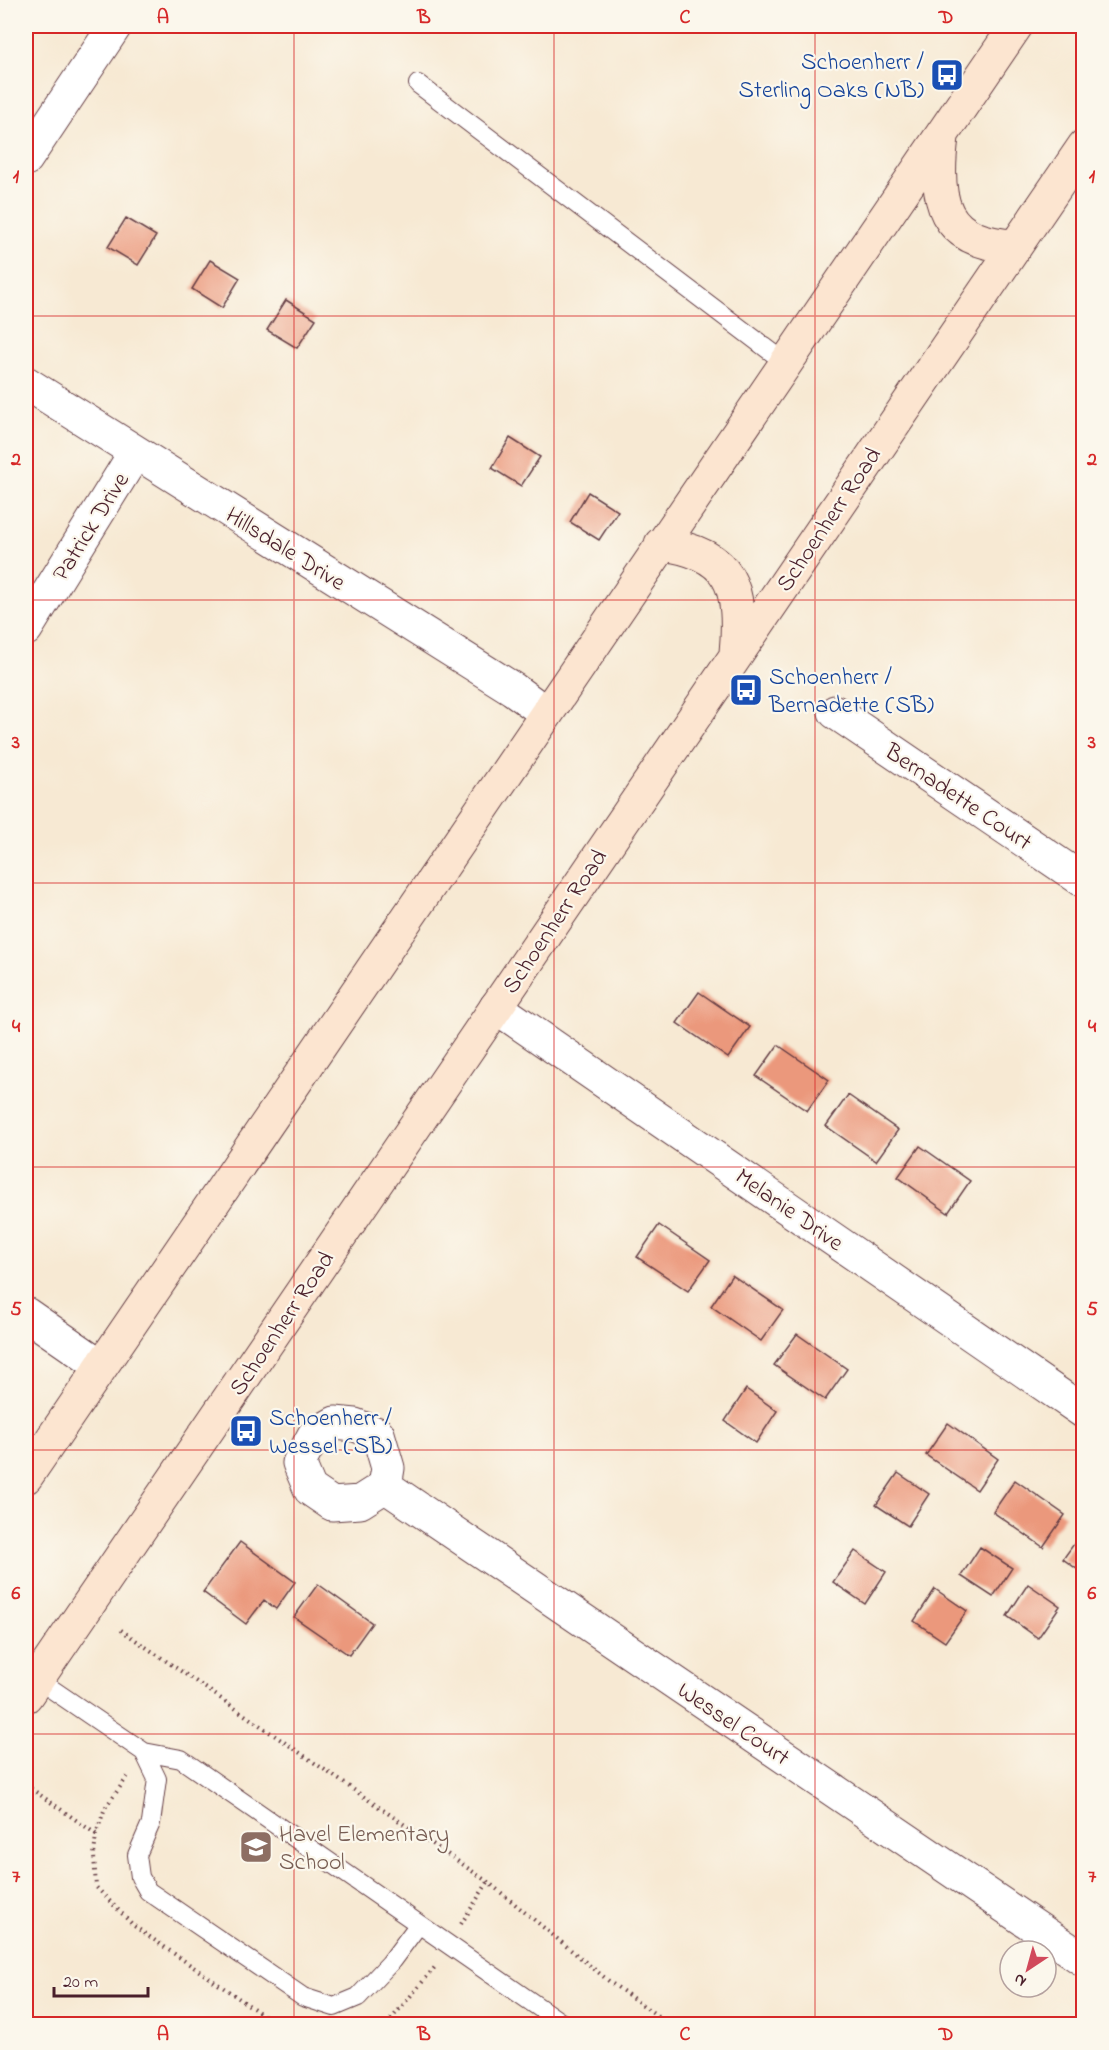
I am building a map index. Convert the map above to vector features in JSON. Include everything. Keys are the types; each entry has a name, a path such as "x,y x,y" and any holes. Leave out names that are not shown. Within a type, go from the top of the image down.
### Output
{"main road":[{"path":"26,1477 1016,26"},
{"path":"942,134 937,171 940,196 947,214 960,229 978,241 1015,246"},
{"name":"Schoenherr Road","path":"31,1687 1083,146"},
{"path":"661,544 683,547 700,553 718,564 729,578 736,595 739,616 736,652"}],"street":[{"path":"26,159 115,26"},
{"name":"Hillsdale Drive","path":"26,383 513,689 546,713"},
{"name":"Patrick Drive","path":"26,629 135,453"},
{"name":"Bernadette Court","path":"835,712 1083,881"},
{"name":"Melanie Drive","path":"496,1007 1083,1412"},
{"path":"26,1314 101,1366"},
{"name":"Wessel Court","path":"385,1486 1083,1960"}],"lane":[{"path":"418,84 786,363"},
{"path":"31,1687 144,1752 181,1759 563,2025"},
{"path":"144,1752 157,1779 151,1823 137,1855 140,1877 148,1891 303,1997 334,2007 358,1997 390,1963 419,1924"}],"path":[{"path":"121,1630 488,1882 610,1982 665,2021"},
{"path":"144,1752 105,1808 96,1834 94,1856 96,1887 134,1926 276,2025"},
{"path":"26,1785 96,1834"}],"building":[{"path":"126,218 156,236 138,265 108,247"},
{"path":"210,260 240,278 222,308 192,289"},
{"path":"286,300 316,319 297,348 267,330"},
{"path":"510,438 540,457 521,486 492,468"},
{"path":"588,492 618,511 599,540 570,522"},
{"path":"699,992 750,1027 728,1058 677,1023"},
{"path":"778,1045 829,1080 807,1111 756,1076"},
{"path":"848,1095 898,1130 876,1161 826,1126"},
{"path":"920,1146 970,1181 948,1213 898,1177"},
{"path":"659,1225 710,1260 688,1291 637,1257"},
{"path":"732,1275 783,1310 761,1341 711,1306"},
{"path":"797,1334 847,1369 825,1400 774,1365"},
{"path":"746,1389 777,1411 756,1443 725,1421"},
{"path":"948,1423 998,1459 977,1490 926,1455"},
{"path":"898,1473 929,1494 908,1526 876,1505"},
{"path":"1015,1480 1065,1515 1043,1547 993,1512"},
{"path":"1084,1530 1084,1574 1063,1559"},
{"path":"240,1542 295,1582 276,1609 264,1600 246,1624 203,1592"},
{"path":"980,1547 1012,1568 993,1597 961,1576"},
{"path":"855,1551 886,1572 865,1604 833,1582"},
{"path":"318,1584 372,1623 349,1655 294,1617"},
{"path":"1028,1584 1060,1606 1038,1638 1007,1616"},
{"path":"935,1589 967,1611 945,1642 914,1621"}],"place":[{"name":"Schoenherr / Sterling Oaks (NB)","path":"947,75"},
{"name":"Schoenherr / Bernadette (SB)","path":"746,690"},
{"name":"Schoenherr / Wessel (SB)","path":"246,1431"},
{"name":"Havel Elementary School","path":"256,1847"}]}
